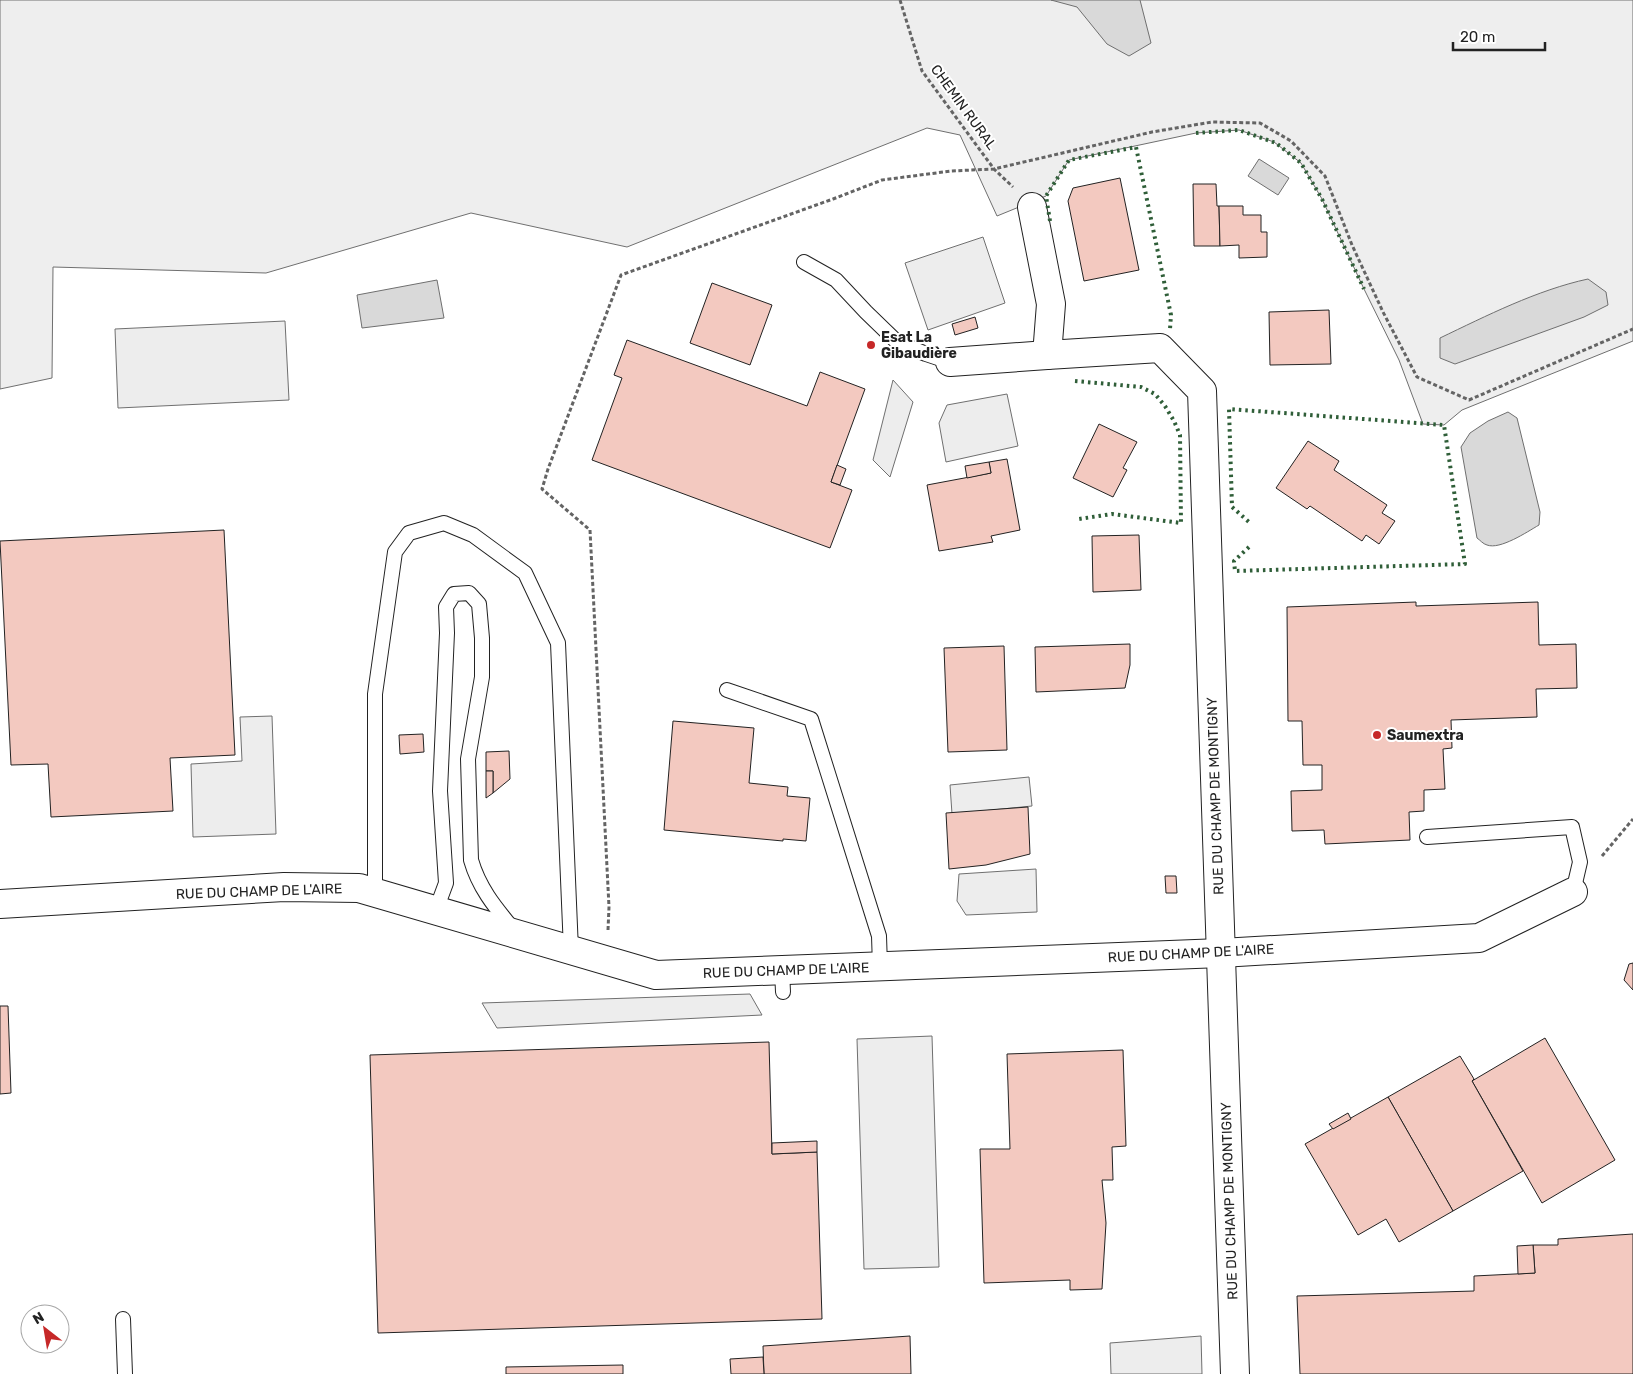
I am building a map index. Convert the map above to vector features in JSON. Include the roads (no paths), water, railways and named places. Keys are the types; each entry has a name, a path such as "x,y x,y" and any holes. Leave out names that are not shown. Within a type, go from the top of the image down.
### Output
{"street":[{"path":"1032,207 1051,304 1047,355"},
{"name":"RUE DU CHAMP DE MONTIGNY","path":"950,362 1160,348 1202,391 1236,1374"},
{"name":"RUE DU CHAMP DE L'AIRE","path":"0,904 284,888 359,888 656,975 783,981 880,966 1220,953 1480,938 1573,892"}],"lane":[{"path":"804,262 836,280 897,342 950,362"},
{"path":"375,893 375,694 395,552 409,533 444,523 474,535 525,573 558,643 571,950"},
{"path":"436,910 446,883 440,791 447,632 446,607 454,594 469,592 479,604 482,638 482,677 468,759 471,860 476,877 484,893 517,934"},
{"path":"726,690 811,719 879,936 880,966"},
{"path":"1427,837 1572,827 1580,862 1573,892"},
{"path":"123,1319 125,1374"}],"place":[{"name":"Esat La Gibaudière","path":"871,345"},
{"name":"Saumextra","path":"1377,735"}]}
